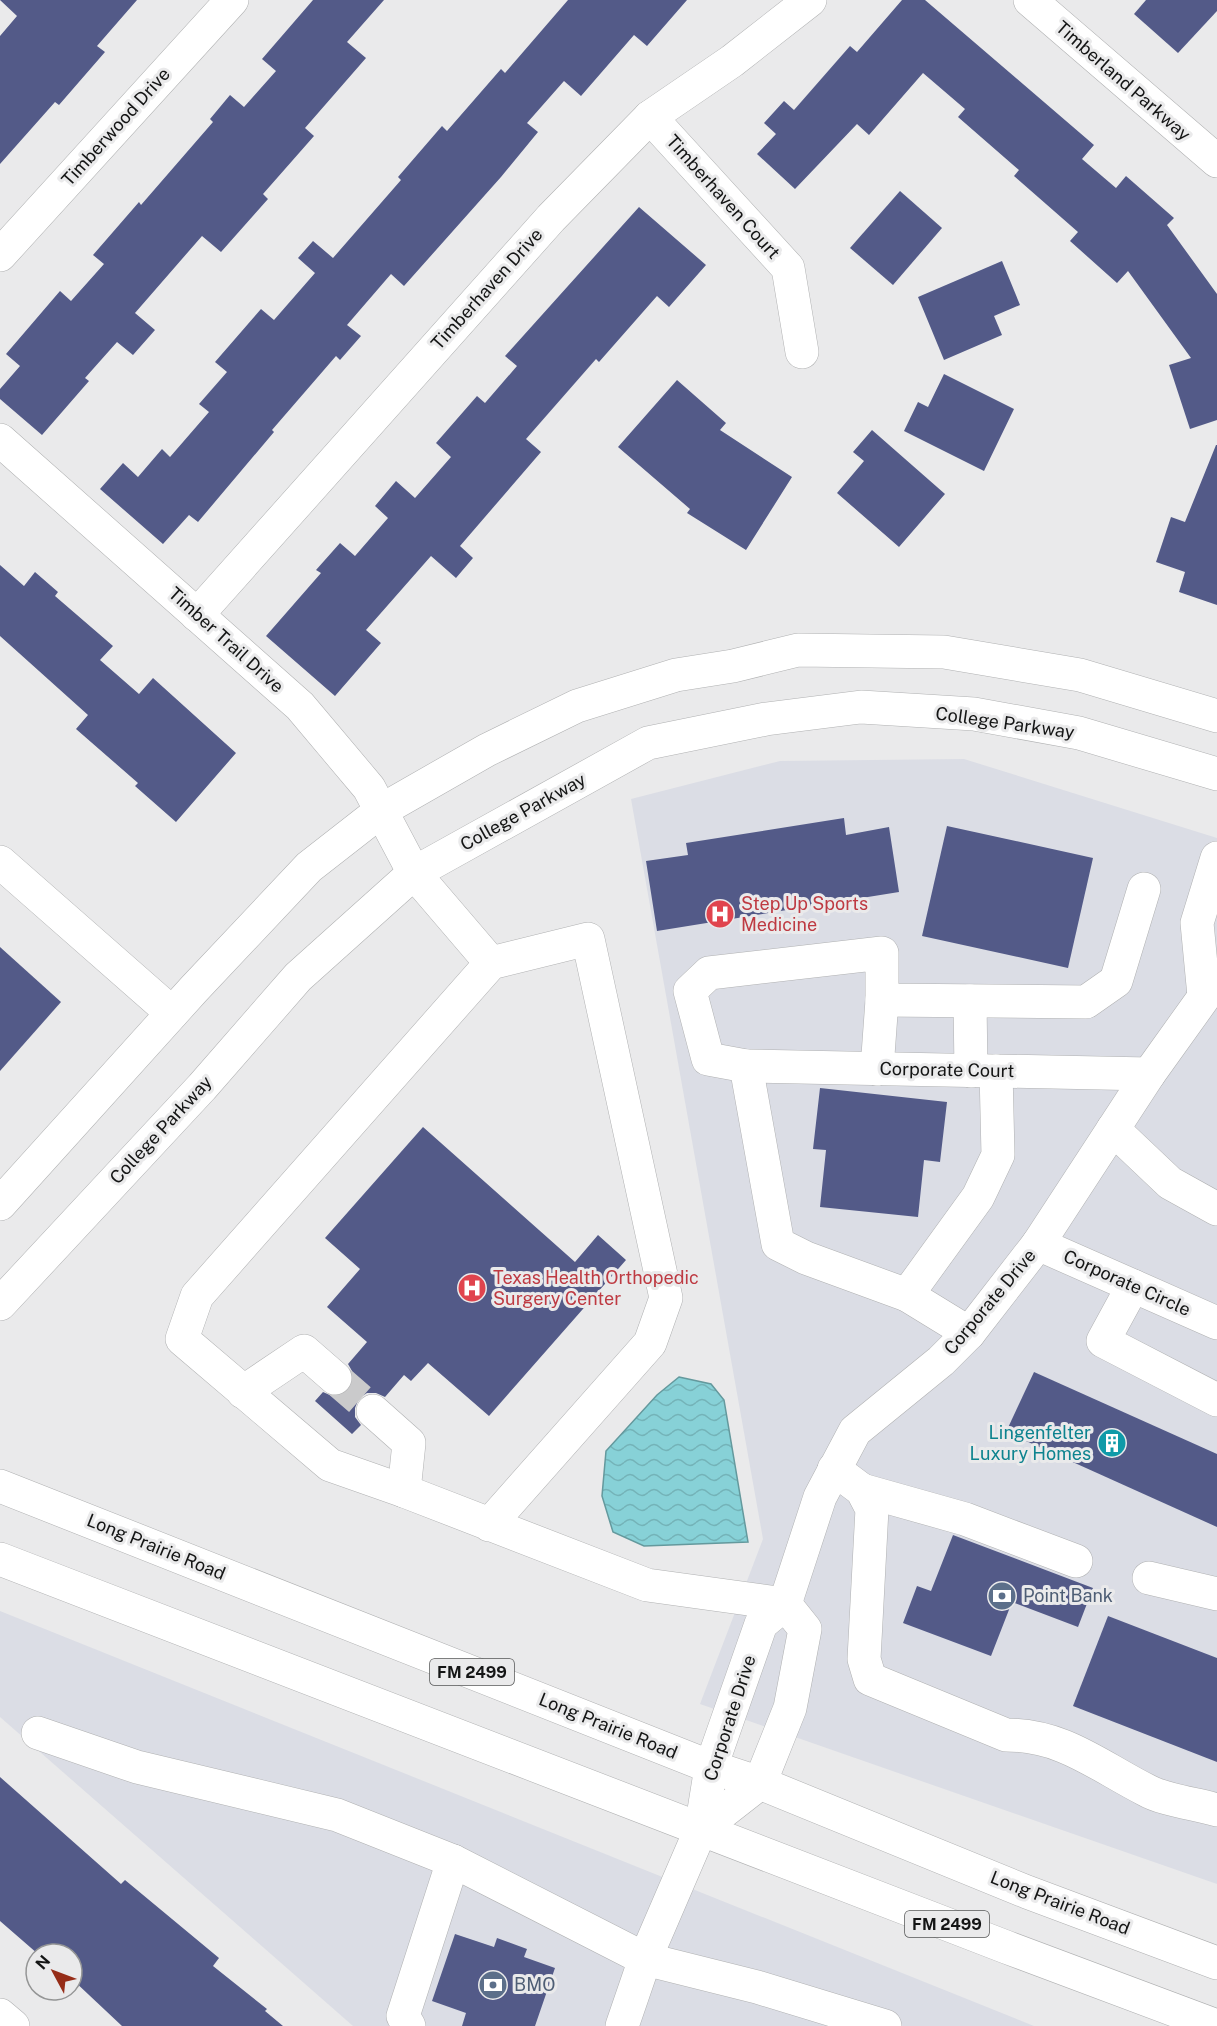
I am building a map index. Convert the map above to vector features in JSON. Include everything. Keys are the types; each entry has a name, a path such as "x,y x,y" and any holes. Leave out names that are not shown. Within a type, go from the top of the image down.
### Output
{"main road":[{"name":"Timberwood Drive","path":"0,255 232,0"},
{"name":"Timberhaven Drive","path":"197,615 551,218 650,117 732,61 810,0"},
{"name":"Timberland Parkway","path":"1030,0 1217,161"},
{"name":"Timberhaven Court","path":"650,117 788,268 802,352"},
{"name":"Timber Trail Drive","path":"0,440 300,706 369,788 414,873 491,963"},
{"path":"0,1204 172,1013 309,867 382,810 487,750 578,706 676,675 733,666 798,650 944,652 1080,675 1217,716"},
{"name":"College Parkway","path":"0,1304 202,1088 298,977 414,873 648,743 766,719 861,707 974,714 1079,733 1217,774"},
{"name":"Corporate Drive","path":"701,1828 711,1767 761,1624 785,1604 820,1497 855,1431 941,1361 969,1333 1038,1244 1149,1074 1213,992 1197,922 1217,858"},
{"path":"0,862 172,1013"},
{"path":"877,1069 882,1000 1086,1002 1116,981 1144,889"},
{"path":"489,1525 650,1343 666,1298 588,939 491,963 197,1296 182,1339 330,1465 404,1491 489,1525 647,1585 785,1604 805,1629 790,1708 760,1784"},
{"name":"Corporate Court","path":"882,1000 882,952 709,973 690,991 708,1059 746,1066 1149,1074"},
{"path":"907,1295 978,1197 998,1155 970,1001"},
{"path":"746,1066 778,1244 907,1295 969,1333"},
{"path":"1113,1129 1170,1183 1217,1209"},
{"name":"Corporate Circle","path":"1038,1244 1217,1323"},
{"path":"1133,1286 1103,1341 1217,1400"},
{"path":"243,1392 304,1351 335,1378"},
{"path":"373,1411 409,1443 404,1491"},
{"path":"834,1469 862,1490 965,1519 1076,1561"},
{"name":"Long Prairie Road","path":"0,1486 711,1767 760,1784 1027,1892 1217,1963"},
{"path":"862,1490 872,1509 864,1659 870,1679 1006,1735 1027,1735 1062,1744 1148,1792 1217,1810"},
{"name":"FM 2499","path":"0,1559 1201,2023"},
{"path":"1149,1578 1217,1593"},
{"path":"38,1733 136,1767 337,1815 453,1861 645,1959 757,1987 885,2026"},
{"name":"Corporate Drive","path":"701,1828 760,1784"},
{"path":"622,2026 645,1959 701,1828"},
{"path":"409,2026 403,2016 453,1861"},
{"path":"0,2015 13,2026"}],"shaded area":[{"path":"964,759 1217,838 1217,1884 700,1704 763,1539 631,799 780,761"},
{"path":"0,1611 1034,2026 353,2026 0,1717"}],"water":[{"path":"679,1377 711,1384 724,1400 748,1542 644,1546 613,1532 602,1496 606,1451 657,1395"}],"building":[{"path":"0,0 137,0 97,46 105,52 59,105 55,102 0,164 0,36 17,16"},
{"path":"313,0 384,0 347,42 366,58 305,128 314,136 263,194 268,199 221,252 202,236 135,313 155,330 133,355 117,342 85,378 89,381 42,435 0,399 0,389 20,366 6,354 60,291 71,301 104,264 93,255 139,202 141,205 213,122 210,119 230,95 244,107 276,71 262,59"},
{"path":"568,0 687,0 647,46 634,35 581,96 564,81 527,123 538,132 501,177 404,286 391,274 347,325 361,336 340,360 336,356 272,430 274,432 198,522 189,515 163,544 100,489 123,463 138,477 162,449 170,457 209,412 199,404 227,372 215,362 261,309 274,320 315,273 298,258 313,241 333,258 401,180 398,177 442,126 447,131 501,69 505,73"},
{"path":"902,0 925,0 1094,145 1082,159 1116,188 1126,176 1174,218 1167,225 1217,294 1217,420 1190,429 1169,365 1191,358 1128,271 1117,283 1070,241 1078,232 1014,176 1019,170 958,117 965,109 923,73 869,135 857,124 795,189 757,154 776,134 764,123 784,101 794,110 850,46 857,52"},
{"path":"1146,0 1217,0 1217,11 1178,53 1134,14"},
{"path":"900,191 942,228 893,285 850,248"},
{"path":"639,207 706,265 669,307 657,296 599,362 596,359 526,439 541,452 460,546 473,558 456,578 431,556 366,630 381,643 335,696 266,636 321,573 316,570 340,543 355,556 388,518 375,506 396,481 415,498 451,457 436,443 477,396 485,403 517,366 505,356"},
{"path":"1002,261 1020,305 994,316 1002,335 944,360 918,297"},
{"path":"944,374 1014,409 984,471 904,431 918,402 928,407"},
{"path":"677,380 726,423 720,430 792,477 746,550 687,513 690,509 618,447"},
{"path":"872,430 945,494 899,547 837,493 864,461 853,452"},
{"path":"1216,445 1217,605 1179,592 1185,572 1156,562 1171,517 1185,522"},
{"path":"0,565 24,586 35,572 58,592 55,596 113,646 100,660 139,694 153,678 236,753 176,822 135,786 138,783 76,729 88,715 0,636"},
{"path":"844,818 846,835 889,827 899,892 657,931 646,861 688,855 686,843"},
{"path":"947,826 1093,858 1068,968 922,936"},
{"path":"0,947 61,1002 0,1071"},
{"path":"820,1088 947,1102 940,1162 924,1160 918,1217 820,1207 826,1150 813,1149"},
{"name":"Texas Health Orthopedic Surgery Center","path":"423,1127 575,1262 598,1235 626,1260 489,1416 428,1363 411,1381 404,1375 385,1397 376,1393 367,1393 359,1398 355,1408 355,1417 361,1425 352,1434 315,1401 323,1392 332,1396 342,1395 349,1391 353,1381 352,1371 348,1364 367,1342 327,1307 360,1269 325,1238"},
{"name":"Lingenfelter Luxury Homes","path":"1034,1372 1217,1454 1217,1527 1006,1432"},
{"name":"Point Bank","path":"953,1535 1093,1588 1078,1627 1012,1602 991,1656 903,1623 917,1586 931,1591"},
{"path":"1108,1616 1217,1658 1217,1762 1073,1706"},
{"path":"0,1777 121,1884 125,1880 219,1958 213,1966 267,2009 265,2011 283,2026 122,2026 84,1990 84,1942 24,1942 0,1921"},
{"name":"BMO","path":"455,1934 494,1947 497,1938 527,1949 524,1957 555,1968 535,2026 462,2026 466,2013 432,2001"}],"tunnel":[{"path":"335,1378 373,1411"}],"place":[{"name":"Step Up Sports Medicine","path":"720,914"},
{"name":"Texas Health Orthopedic Surgery Center","path":"472,1288"},
{"name":"Lingenfelter Luxury Homes","path":"1112,1443"},
{"name":"Point Bank","path":"1002,1596"},
{"name":"BMO","path":"493,1985"}]}
